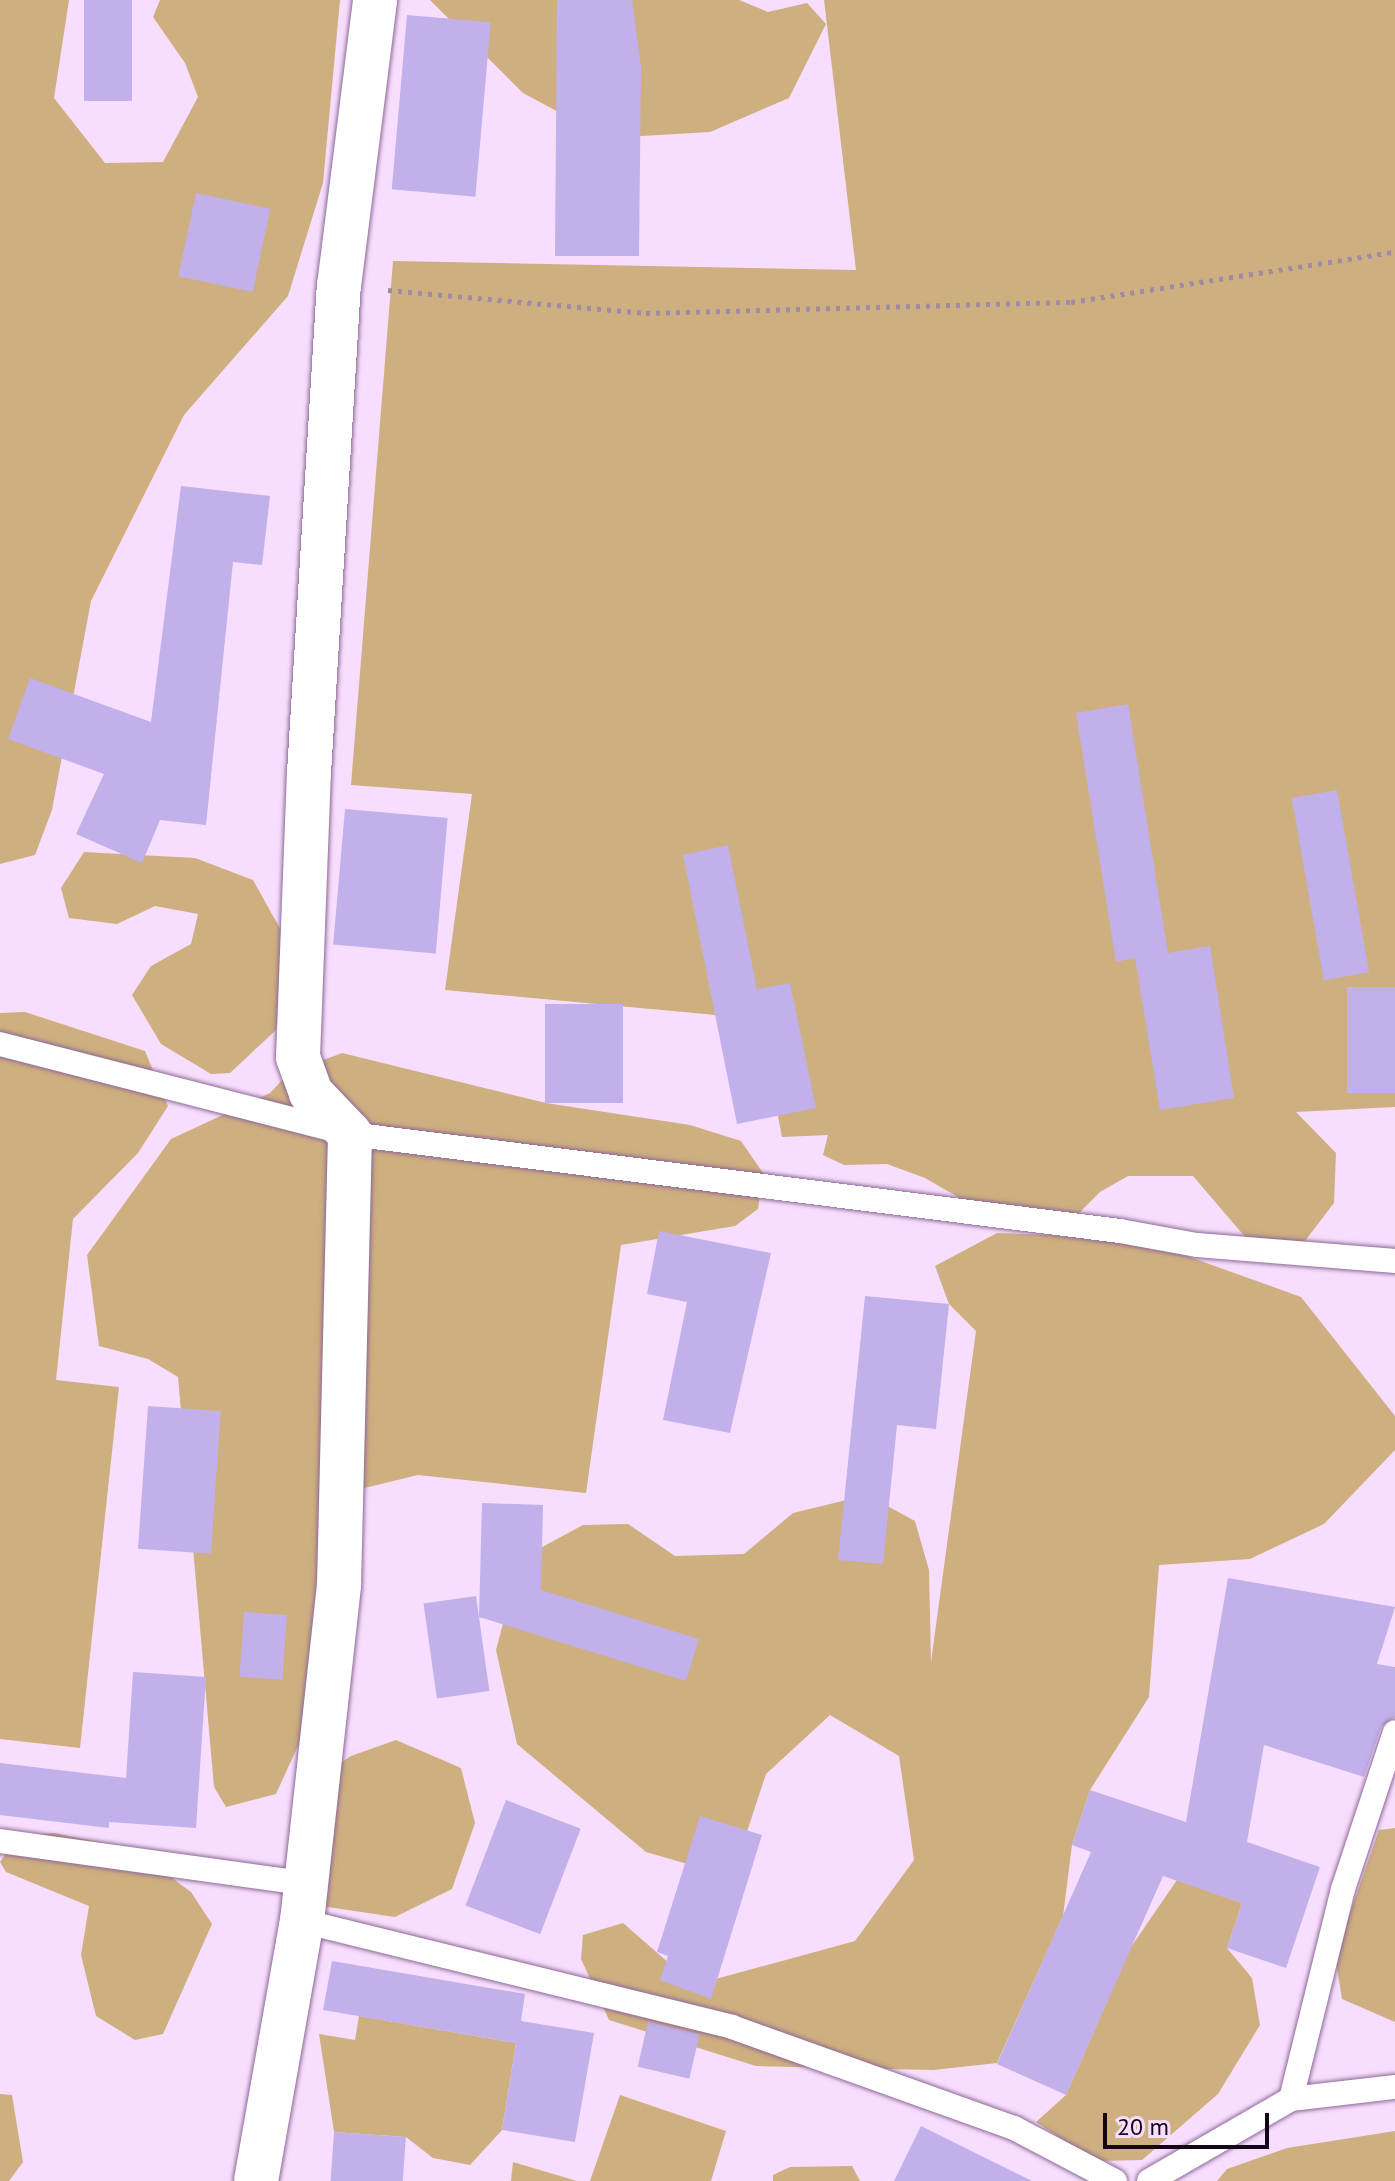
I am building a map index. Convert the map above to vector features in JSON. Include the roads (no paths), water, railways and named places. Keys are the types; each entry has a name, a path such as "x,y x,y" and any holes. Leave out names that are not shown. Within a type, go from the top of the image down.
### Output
{"street":[{"path":"256,2181 303,1902 339,1585 350,1134 311,1093 298,1057 309,773 339,286 375,0"}],"lane":[{"path":"0,1044 350,1134 1120,1231 1197,1245 1395,1261"},
{"path":"1291,2099 1343,1889 1395,1732"},
{"path":"0,1841 303,1902 732,2027 1014,2128 1115,2181"},
{"path":"1149,2181 1291,2099 1395,2087"}]}
